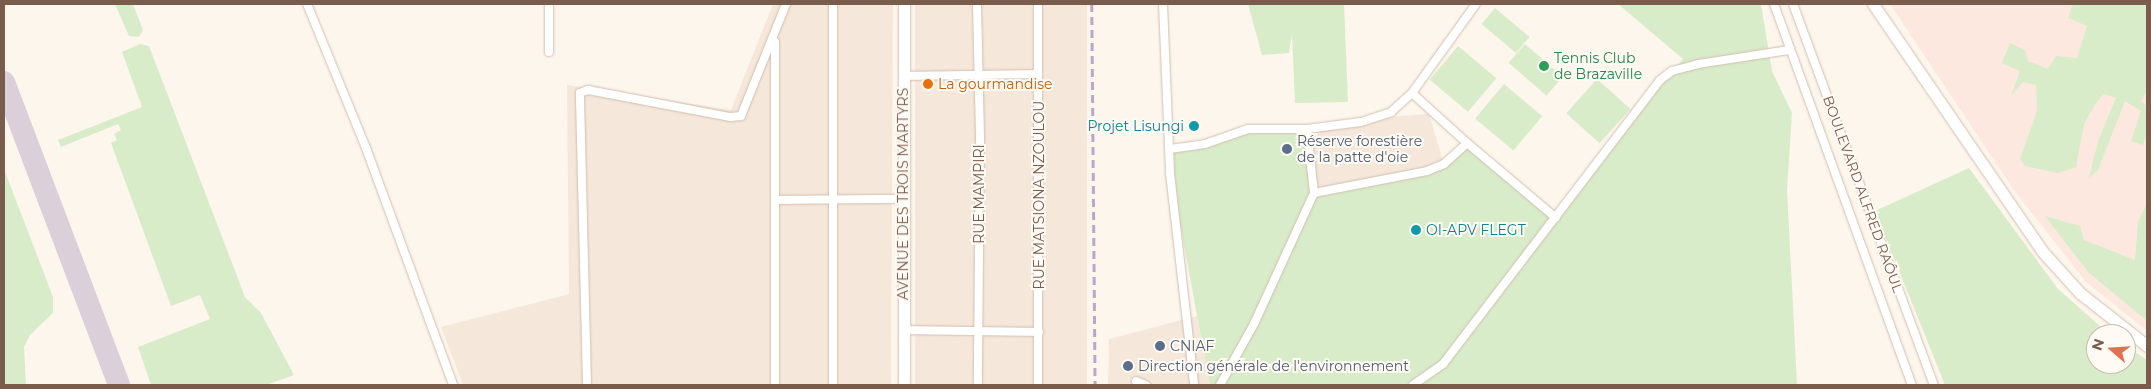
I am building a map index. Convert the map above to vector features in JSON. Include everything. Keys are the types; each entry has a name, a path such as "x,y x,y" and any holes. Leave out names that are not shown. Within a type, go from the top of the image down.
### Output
{"street":[{"path":"306,4 366,148 453,385"},
{"path":"549,4 550,52"},
{"path":"587,385 580,93 588,90 736,118 744,111 786,4"},
{"path":"833,4 833,385"},
{"name":"AVENUE DES TROIS MARTYRS","path":"904,4 904,385"},
{"name":"RUE MAMPIRI","path":"976,4 979,76 978,385"},
{"name":"RUE MATSIONA NZOULOU","path":"1038,4 1038,385"},
{"path":"1162,4 1170,149 1194,385"},
{"path":"1170,149 1205,144 1248,129 1307,129 1377,118 1400,105 1412,93 1476,4"},
{"name":"BOULEVARD ALFRED RAÔUL","path":"1774,4 1912,385"},
{"name":"BOULEVARD ALFRED RAÔUL","path":"1793,4 1934,385"},
{"path":"1873,4 2042,251 2080,293 2147,346"},
{"path":"774,385 775,36"},
{"path":"1413,385 1443,364 1665,76 1698,64 1790,50"},
{"path":"903,76 1038,74"},
{"path":"1412,93 1467,144 1556,218"},
{"path":"1220,385 1254,324 1314,193 1307,129"},
{"path":"1314,193 1427,171 1444,164 1467,144"},
{"path":"776,200 903,199"},
{"path":"903,330 1039,332"},
{"path":"1136,381 1146,385"}],"shaded area":[{"path":"773,4 893,4 891,385 463,385 441,327 569,294 567,85 731,110"},
{"path":"915,4 1087,4 1087,385 915,385"},
{"path":"1890,4 2147,4 2147,331 2086,282 2013,189"},
{"path":"1429,114 1444,164 1314,193 1307,133 1399,116"},
{"path":"1197,316 1210,385 1108,385 1109,339"}],"green space":[{"path":"115,4 133,4 143,30 138,37 129,36"},
{"path":"1248,4 1344,4 1348,102 1295,103 1292,34 1289,53 1262,55"},
{"path":"1618,4 1761,4 1772,71 1792,113 1787,190 1797,385 1210,385 1170,170 1170,149 1193,146 1233,132 1307,129 1314,193 1444,164 1467,143 1555,217 1683,59"},
{"path":"2073,4 2147,4 2147,90 2141,101 2147,106 2147,134 2143,145 2131,141 2141,111 2125,101 2098,170 2089,178 2098,141 2116,98 2104,94 2095,104 2084,124 2076,167 2058,173 2025,166 2020,159 2037,111 2036,85 2023,82 2011,96 2020,71 2002,63 2010,43 2025,50 2028,61 2048,69 2056,56 2077,58 2087,26 2068,18"},
{"path":"1495,8 1529,37 1516,53 1482,24"},
{"path":"140,44 149,46 245,297 261,313 294,375 266,385 151,385 138,347 210,319 200,295 171,306 111,143 117,140 114,134 121,130 118,124 61,147 58,140 142,107 122,52"},
{"path":"1525,44 1563,77 1546,96 1509,63"},
{"path":"1458,46 1496,78 1468,112 1430,80"},
{"path":"1597,79 1630,109 1600,143 1566,113"},
{"path":"1504,84 1542,116 1513,151 1475,118"},
{"path":"1969,168 2058,289 2098,324 2086,324 2086,374 2136,374 2136,353 2147,360 2147,385 1945,385 1875,211"},
{"path":"4,169 53,297 53,313 30,335 24,347 26,385 4,385"},
{"path":"2147,203 2147,321 2088,272 2045,216 2080,226 2084,240 2135,260 2138,222"}],"taxiway":[{"path":"4,82 119,385"}],"railway":[{"path":"1092,4 1095,385"}],"place":[{"name":"Tennis Club de Brazaville","path":"1544,66"},
{"name":"La gourmandise","path":"928,84"},
{"name":"Projet Lisungi","path":"1194,126"},
{"name":"Réserve forestière de la patte d'oie","path":"1287,149"},
{"name":"OI-APV FLEGT","path":"1416,230"},
{"name":"CNIAF","path":"1160,346"},
{"name":"Direction générale de l'environnement","path":"1128,366"}]}
